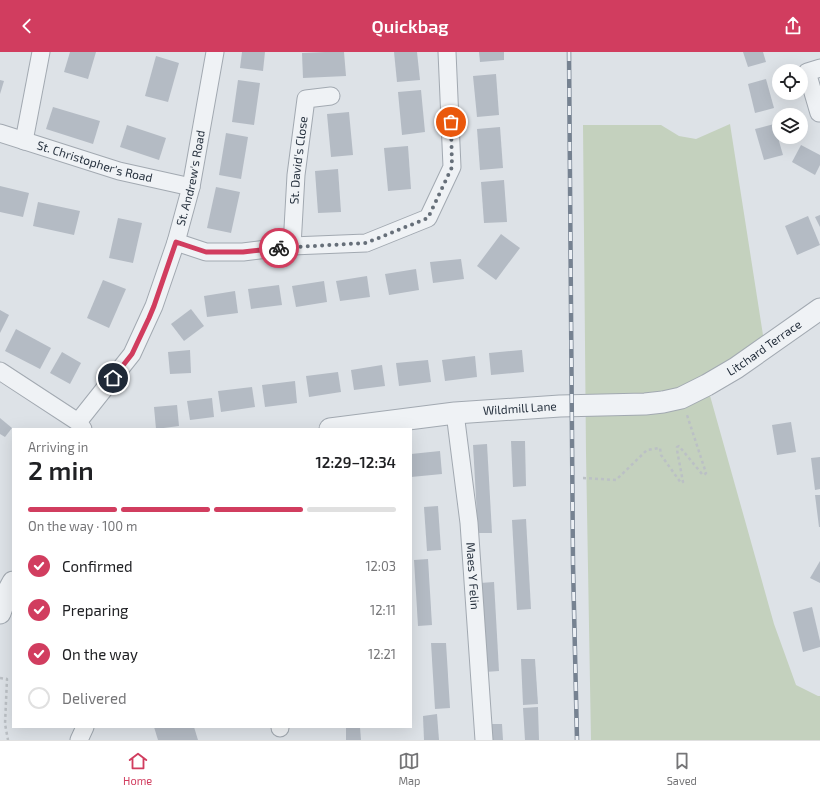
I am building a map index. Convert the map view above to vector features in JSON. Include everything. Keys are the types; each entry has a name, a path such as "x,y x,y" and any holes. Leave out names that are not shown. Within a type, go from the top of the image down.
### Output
{"street":[{"path":"24,141 41,52"},
{"name":"St. Andrew's Road","path":"80,425 132,354 154,306 176,242 191,187 215,52"},
{"path":"176,242 206,252 243,252 292,246 366,243 428,218 452,167 447,52"},
{"path":"819,113 807,72 820,68"},
{"name":"St. David's Close","path":"292,246 296,175 306,99 331,96"},
{"name":"St. Christopher's Road","path":"0,133 120,171 191,187"},
{"name":"Litchard Terrace","path":"707,385 736,368 820,309"},
{"path":"0,371 80,425"},
{"name":"Wildmill Lane","path":"338,428 455,413 545,406 645,404 664,402 681,398 707,385"},
{"name":"Maes Y Felin","path":"455,413 469,523 484,740"},
{"path":"0,614 6,593 12,584"},
{"path":"79,740 85,728"}],"path":[{"path":"583,478 616,480 647,450 660,448 661,455 681,483 683,482 677,450 677,447 679,446 704,475 706,473 681,398"},
{"path":"0,678 7,679 6,724 8,740"}],"green space":[{"path":"730,124 765,348 707,385 774,624 796,685 820,696 820,740 591,740 586,453 583,125 661,125 679,136 696,139"}],"building":[{"path":"70,52 96,52 88,79 64,72"},
{"path":"242,52 265,52 263,71 240,68"},
{"path":"344,52 346,76 303,78 302,53"},
{"path":"394,52 417,52 420,80 397,82"},
{"path":"479,52 504,52 504,60 480,62"},
{"path":"743,52 763,52 766,62 748,67"},
{"path":"156,56 179,63 168,102 145,96"},
{"path":"496,74 499,115 477,117 473,76"},
{"path":"766,79 774,108 755,113 748,84"},
{"path":"0,80 4,81 0,94"},
{"path":"238,80 260,83 254,125 232,122"},
{"path":"421,90 425,132 402,135 398,92"},
{"path":"53,107 100,121 93,144 46,129"},
{"path":"349,112 353,155 331,157 327,114"},
{"path":"127,125 166,138 159,160 120,147"},
{"path":"772,125 772,144 780,144 783,155 764,160 755,129"},
{"path":"500,127 503,168 480,170 477,129"},
{"path":"226,133 248,137 241,179 219,175"},
{"path":"801,145 820,155 820,165 815,175 792,162"},
{"path":"408,146 411,189 388,191 384,148"},
{"path":"338,169 341,212 318,213 315,171"},
{"path":"504,180 507,222 484,223 481,182"},
{"path":"0,186 29,193 23,217 0,212"},
{"path":"216,187 240,192 231,233 207,228"},
{"path":"38,202 80,211 74,235 33,226"},
{"path":"820,215 820,227 815,217"},
{"path":"808,216 820,245 797,255 785,226"},
{"path":"118,218 142,223 133,263 109,258"},
{"path":"501,234 520,248 496,280 477,266"},
{"path":"461,259 464,279 433,283 430,262"},
{"path":"416,269 419,290 389,295 385,274"},
{"path":"367,276 370,297 340,301 336,281"},
{"path":"103,280 126,289 109,328 87,318"},
{"path":"324,281 327,302 296,307 292,286"},
{"path":"279,285 282,305 251,309 248,289"},
{"path":"235,291 238,313 207,317 204,296"},
{"path":"191,309 204,326 184,341 171,324"},
{"path":"0,310 9,315 0,333"},
{"path":"16,329 51,348 40,369 5,351"},
{"path":"190,350 191,373 170,374 168,352"},
{"path":"522,350 524,372 491,375 489,353"},
{"path":"62,352 81,363 70,384 50,373"},
{"path":"475,356 477,377 445,381 442,360"},
{"path":"428,360 431,382 399,386 396,363"},
{"path":"382,365 385,386 354,390 351,370"},
{"path":"338,372 341,392 309,397 306,376"},
{"path":"295,381 297,403 265,407 262,385"},
{"path":"252,387 255,407 221,412 218,391"},
{"path":"212,398 214,417 190,420 187,401"},
{"path":"177,405 179,426 156,428 154,407"},
{"path":"0,418 12,428 5,437 0,434"},
{"path":"791,422 796,452 777,455 772,425"},
{"path":"511,441 525,441 526,486 513,487"},
{"path":"487,444 492,533 478,533 473,445"},
{"path":"440,451 442,474 412,477 412,454"},
{"path":"820,457 820,489 815,490 811,458"},
{"path":"815,495 820,495 820,527 819,527"},
{"path":"438,506 441,550 427,551 424,507"},
{"path":"526,519 531,609 517,610 512,520"},
{"path":"428,559 432,625 418,626 414,560"},
{"path":"820,561 820,583 810,578"},
{"path":"494,582 499,671 485,672 480,583"},
{"path":"812,607 820,647 803,652 793,612"},
{"path":"431,643 446,643 450,708 435,709"},
{"path":"521,659 535,659 538,704 523,705"},
{"path":"538,707 539,740 525,740 523,708"},
{"path":"437,714 439,740 424,740 423,716"},
{"path":"488,724 502,724 503,740 489,740"},
{"path":"154,728 194,728 198,740 158,740"},
{"path":"346,728 360,728 361,740 346,740"}],"railway":[{"path":"569,52 573,565 577,740"}],"way so far":[{"path":"279,248 292,246 366,243 428,218 452,167 451,122"}],"route":[{"path":"113,378 132,354 149,318 176,242 206,252 243,252 279,248"}]}
